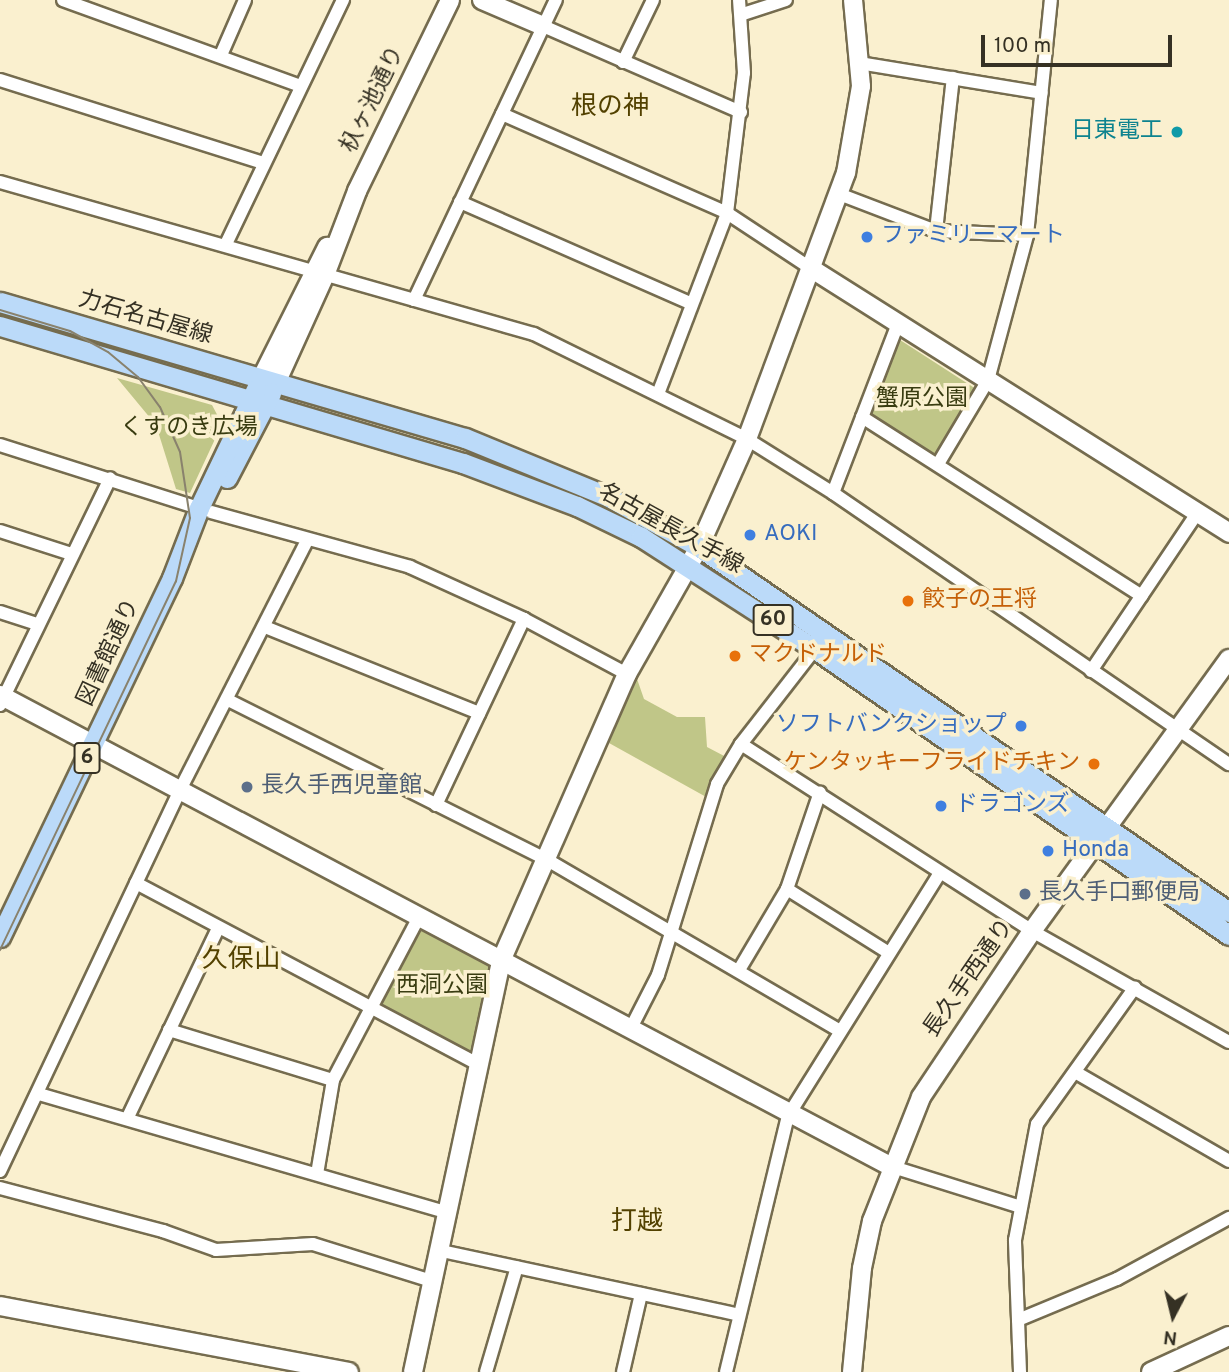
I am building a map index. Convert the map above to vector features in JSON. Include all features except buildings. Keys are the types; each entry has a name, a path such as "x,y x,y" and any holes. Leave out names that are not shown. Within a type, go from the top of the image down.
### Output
{"main road":[{"name":"力石名古屋線","path":"0,302 269,381"},
{"name":"力石名古屋線","path":"0,326 259,401"},
{"name":"図書館通り","path":"0,937 269,381"},
{"name":"名古屋長久手線","path":"269,381 464,438 537,465 609,498 1100,837 1229,935"},
{"name":"名古屋長久手線","path":"259,401 531,487 694,556 815,649 1100,837 1229,912"}],"street":[{"path":"63,0 301,86"},
{"path":"221,55 244,0"},
{"path":"226,244 342,0"},
{"name":"杁ヶ池通り","path":"269,381 450,0"},
{"path":"482,0 740,112"},
{"path":"414,300 556,0"},
{"path":"623,62 653,0"},
{"path":"658,394 727,213 740,112 743,14 739,0"},
{"path":"743,14 786,0"},
{"path":"413,1372 501,961 627,674 694,556 747,439 839,194 856,128 859,64 853,0"},
{"path":"938,464 988,380 1027,235 1051,0"},
{"path":"859,64 1042,93"},
{"path":"936,231 953,78"},
{"path":"0,80 263,163"},
{"path":"502,114 727,213 1229,533"},
{"path":"0,182 226,244 319,274 534,334 747,439 833,493 1229,764"},
{"path":"839,194 936,231 1027,235"},
{"path":"460,202 692,304"},
{"path":"833,493 898,324"},
{"path":"862,417 1142,596"},
{"path":"0,445 307,541 410,567 524,619 627,674"},
{"path":"110,478 1,699 181,788 501,961 632,1028 789,1116 890,1166 1021,1207"},
{"path":"1091,671 1197,513"},
{"path":"0,531 71,554"},
{"path":"0,1171 39,1094 181,788 307,541"},
{"path":"0,612 38,624"},
{"path":"436,805 524,619"},
{"path":"265,627 479,713"},
{"path":"632,1028 658,975 717,784 741,744 815,649"},
{"name":"長久手西通り","path":"852,1372 862,1268 890,1166 921,1097 1032,931 1179,732 1229,659"},
{"path":"228,699 544,858 673,930 840,1031"},
{"path":"741,744 820,792 1032,931 1229,1042"},
{"path":"739,970 787,889 820,792"},
{"path":"726,1372 789,1116 940,873"},
{"path":"136,883 478,1064"},
{"path":"787,889 889,953"},
{"path":"317,1174 333,1080 419,917"},
{"path":"128,1117 218,928"},
{"path":"1020,1372 1015,1240 1037,1124 1135,988"},
{"path":"169,1030 333,1080"},
{"path":"1076,1072 1229,1161"},
{"path":"39,1094 128,1117 446,1212"},
{"path":"0,1188 163,1231 216,1250 313,1244 432,1281"},
{"path":"1018,1320 1117,1279 1229,1217"},
{"path":"438,1250 739,1315"},
{"path":"486,1372 517,1267"},
{"path":"623,1372 641,1294"},
{"path":"0,1306 349,1372"},
{"path":"1152,1372 1229,1336"}],"green space":[{"name":"蟹原公園","path":"897,338 976,389 936,459 871,416"},
{"name":"くすのき広場","path":"117,378 212,405 222,424 190,493 176,489 156,425"},
{"path":"636,676 644,699 677,717 705,717 707,747 728,758 708,798 609,743"},
{"name":"西洞公園","path":"419,922 494,963 475,1057 376,1007"}],"tram line":[{"path":"0,310 70,331 108,352 138,377 160,407 180,452 190,518 176,581 0,950"}],"place":[{"name":"日東電工","path":"1177,132"},
{"name":"ファミリーマート","path":"867,237"},
{"name":"AOKI","path":"750,535"},
{"name":"餃子の王将","path":"908,601"},
{"name":"マクドナルド","path":"735,656"},
{"name":"ソフトバンクショップ","path":"1021,726"},
{"name":"ケンタッキーフライドチキン","path":"1094,764"},
{"name":"長久手西児童館","path":"247,787"},
{"name":"ドラゴンズ","path":"941,806"},
{"name":"Honda","path":"1048,851"},
{"name":"長久手口郵便局","path":"1025,894"}],"district":[{"name":"根の神","path":"610,108"},
{"name":"久保山","path":"241,961"},
{"name":"打越","path":"637,1223"}]}
